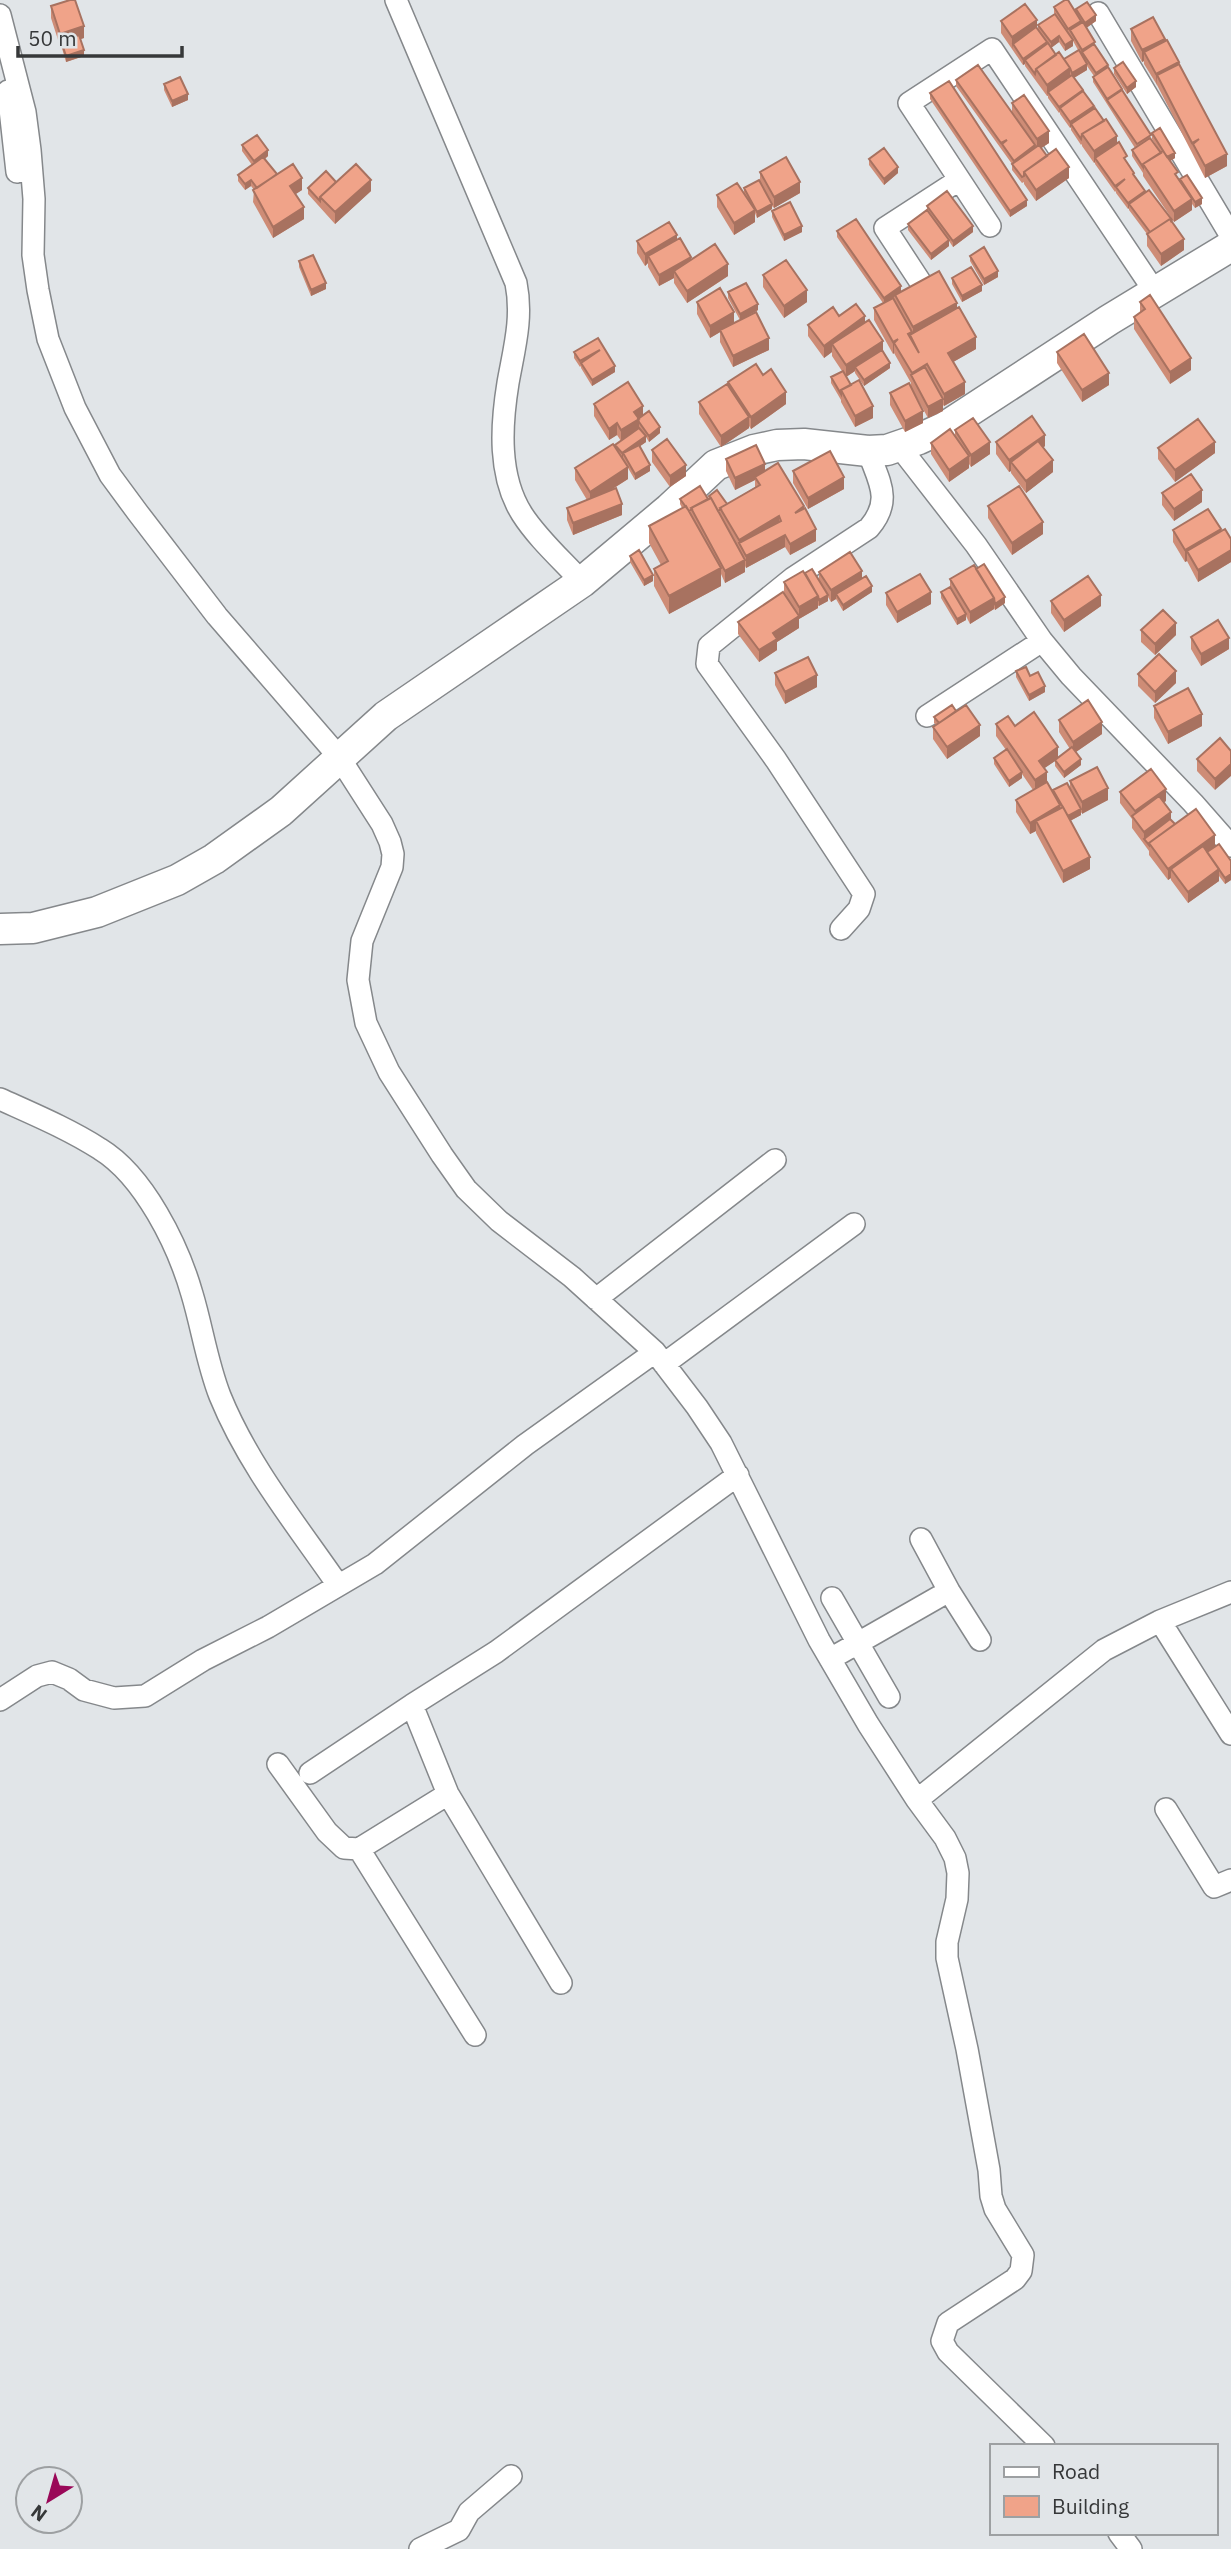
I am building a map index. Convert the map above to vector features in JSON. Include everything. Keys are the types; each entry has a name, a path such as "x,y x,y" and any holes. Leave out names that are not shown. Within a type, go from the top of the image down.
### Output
{"street":[{"path":"396,0 516,283 519,324 508,383 503,443 509,484 529,523 582,582"},
{"path":"1098,13 1231,236"},
{"path":"0,15 16,69 27,125 34,199 33,255 38,290 48,339 75,408 110,475 138,513 217,616 339,757 382,824 393,854 387,883 362,941 359,962 360,994 366,1023 388,1072 466,1189 499,1221 572,1277 659,1358 721,1443 830,1659 868,1724 945,1838 955,1858 958,1873 957,1899 947,1941 947,1958 967,2049 989,2170 991,2196 995,2209 1023,2255 1021,2271 1015,2279 948,2323 942,2341 948,2352 1042,2444"},
{"path":"990,226 909,103 992,48 1155,292"},
{"path":"0,57 8,87 17,172"},
{"path":"921,283 885,228 959,180"},
{"path":"0,929 33,928 97,912 177,880 214,859 281,811 386,716 582,582 669,509 716,465 754,450 790,444 835,446 868,452 887,450 945,427 1231,246"},
{"path":"899,446 976,545 1042,641 1071,676 1231,846"},
{"path":"841,929 859,909 864,894 776,760 706,664 706,658 709,646 793,578 869,528 877,519 884,494 868,452"},
{"path":"927,716 1042,641"},
{"path":"0,1099 102,1150 136,1181 157,1212 191,1291 211,1370 231,1422 253,1461 338,1585"},
{"path":"596,1299 775,1160"},
{"path":"0,1700 37,1676 52,1672 69,1679 83,1690 114,1698 145,1696 202,1660 268,1627 375,1564 525,1445 659,1358 853,1224"},
{"path":"310,1773 496,1652 738,1475"},
{"path":"921,1539 979,1640"},
{"path":"830,1659 949,1591"},
{"path":"917,1800 1091,1659 1160,1621 1231,1592"},
{"path":"832,1598 889,1697"},
{"path":"1160,1621 1231,1734"},
{"path":"412,1706 448,1794 561,1983"},
{"path":"278,1763 327,1832 344,1848 359,1849 448,1794"},
{"path":"1166,1809 1214,1886 1231,1880"},
{"path":"359,1849 475,2035"},
{"path":"420,2549 459,2530 469,2512 511,2476"}],"building":[{"path":"75,0 84,26 60,34 51,6"},
{"path":"1068,0 1081,21 1068,29 1054,7"},
{"path":"1087,2 1096,15 1085,23 1076,9"},
{"path":"1025,4 1037,20 1012,37 1001,21"},
{"path":"1055,14 1073,40 1065,45 1059,36 1051,42 1038,25"},
{"path":"1153,17 1165,39 1142,50 1131,29"},
{"path":"1083,22 1095,42 1082,50 1070,30"},
{"path":"1036,27 1047,42 1023,59 1013,44"},
{"path":"79,35 84,50 66,56 61,41"},
{"path":"1167,40 1179,62 1156,74 1144,52"},
{"path":"1048,43 1056,55 1036,69 1035,74 1025,60"},
{"path":"1094,44 1108,65 1096,73 1082,52"},
{"path":"1079,50 1087,64 1072,73 1064,59"},
{"path":"1059,52 1070,68 1047,85 1036,69"},
{"path":"1123,62 1136,81 1127,88 1114,68"},
{"path":"1179,64 1227,154 1205,166 1193,144 1199,139 1192,143 1157,75"},
{"path":"978,65 1035,145 1014,161 1002,144 1007,140 1001,143 956,80"},
{"path":"1108,67 1122,89 1107,99 1093,77"},
{"path":"1072,75 1083,90 1059,107 1048,92"},
{"path":"180,77 188,94 172,101 164,84"},
{"path":"949,81 1027,200 1010,211 930,93"},
{"path":"1122,90 1151,135 1137,144 1107,100"},
{"path":"1083,91 1094,106 1070,122 1060,108"},
{"path":"1024,95 1049,131 1037,139 1012,103"},
{"path":"1095,108 1104,121 1082,134 1081,139 1071,124"},
{"path":"1106,119 1117,136 1094,151 1082,134"},
{"path":"1160,128 1175,153 1167,157 1152,133"},
{"path":"257,135 268,150 254,161 242,145"},
{"path":"1150,138 1161,153 1143,164 1143,167 1132,150"},
{"path":"1119,142 1127,156 1124,158 1145,191 1128,203 1116,187 1125,179 1115,186 1095,158"},
{"path":"1039,145 1047,156 1024,172 1022,177 1012,164"},
{"path":"884,148 898,167 884,179 869,159"},
{"path":"1056,149 1069,167 1036,190 1024,172"},
{"path":"1163,151 1192,199 1174,211 1143,164"},
{"path":"263,157 277,174 257,188 251,180 245,184 238,175"},
{"path":"786,157 800,182 774,197 760,172"},
{"path":"293,164 302,178 290,186 304,207 273,227 253,190"},
{"path":"356,164 371,180 335,212 320,197"},
{"path":"326,171 336,182 320,197 320,201 308,188"},
{"path":"1187,175 1202,198 1195,202 1180,179"},
{"path":"759,180 772,204 757,212 744,188"},
{"path":"737,183 755,210 734,223 717,195"},
{"path":"1149,190 1172,220 1150,232 1129,204"},
{"path":"947,191 973,226 953,241 927,206"},
{"path":"790,202 802,226 784,235 772,211"},
{"path":"927,210 949,240 931,254 908,224"},
{"path":"856,219 901,286 884,298 837,231"},
{"path":"1170,219 1184,239 1161,254 1147,234"},
{"path":"669,222 677,235 645,254 637,241"},
{"path":"680,238 691,257 659,275 648,256"},
{"path":"715,244 728,264 687,291 674,271"},
{"path":"984,247 998,271 984,279 970,256"},
{"path":"313,255 326,283 311,290 299,261"},
{"path":"786,260 807,290 784,306 763,275"},
{"path":"971,267 982,285 962,296 952,278"},
{"path":"939,271 957,303 913,327 895,295"},
{"path":"746,283 758,304 740,314 728,292"},
{"path":"720,288 734,312 710,326 697,302"},
{"path":"1150,295 1191,358 1170,372 1134,317 1145,309 1140,302"},
{"path":"893,298 912,332 908,334 919,353 910,335 959,307 976,337 948,353 965,382 944,394 927,364 912,373 894,343 898,339 893,342 874,308"},
{"path":"856,304 865,316 824,346 808,325 833,307 839,316"},
{"path":"756,312 769,338 733,356 720,330"},
{"path":"869,320 883,341 846,365 832,344"},
{"path":"1084,334 1109,373 1082,390 1057,352"},
{"path":"598,338 615,366 592,380 581,363 600,350 580,361 574,352"},
{"path":"882,350 890,363 864,380 855,367"},
{"path":"756,364 763,375 771,369 786,392 751,417 728,382"},
{"path":"925,367 943,399 928,407 911,375"},
{"path":"843,371 851,385 841,390 841,394 831,377"},
{"path":"859,380 873,406 855,416 841,390"},
{"path":"628,382 643,406 634,412 639,419 621,430 617,423 609,429 594,404"},
{"path":"909,383 923,411 905,421 890,393"},
{"path":"727,384 749,417 721,436 699,402"},
{"path":"649,411 660,427 649,436 638,419"},
{"path":"1032,416 1045,435 1009,460 996,442"},
{"path":"973,418 990,442 971,455 955,430"},
{"path":"1198,419 1215,442 1175,470 1158,448"},
{"path":"639,428 646,436 622,453 615,445"},
{"path":"950,429 969,456 949,470 931,443"},
{"path":"667,439 686,465 670,476 652,450"},
{"path":"1038,441 1053,460 1026,481 1011,462"},
{"path":"613,444 628,467 590,492 575,468"},
{"path":"639,445 650,465 635,474 623,453"},
{"path":"756,445 765,464 735,478 726,459"},
{"path":"830,451 844,477 808,498 793,471"},
{"path":"778,463 804,506 795,513 805,508 816,529 790,544 785,535 746,556 739,543 781,521 779,516 739,540 720,508 760,485 755,477"},
{"path":"1191,474 1202,490 1174,509 1162,493"},
{"path":"700,486 708,499 689,511 680,499"},
{"path":"1019,486 1043,522 1012,543 988,506"},
{"path":"616,488 622,504 573,523 567,508"},
{"path":"717,490 727,504 718,511 709,496"},
{"path":"711,498 745,560 725,571 691,508"},
{"path":"686,506 721,568 669,596 654,569 668,561 649,526"},
{"path":"1208,509 1221,529 1185,550 1173,530"},
{"path":"1225,529 1231,539 1231,550 1198,570 1187,551"},
{"path":"639,550 653,575 644,580 630,556"},
{"path":"850,552 862,571 831,590 819,572"},
{"path":"984,564 1005,597 995,604 976,569"},
{"path":"974,565 994,598 970,612 950,579"},
{"path":"812,569 828,595 819,600 805,573"},
{"path":"803,571 818,596 799,607 784,582"},
{"path":"920,574 931,592 897,612 886,593"},
{"path":"866,576 872,586 843,605 836,594"},
{"path":"1088,576 1101,595 1064,620 1051,601"},
{"path":"950,587 966,614 957,619 941,592"},
{"path":"783,592 799,616 773,633 777,639 759,650 738,622"},
{"path":"1163,610 1176,623 1155,644 1141,630"},
{"path":"1218,620 1229,638 1201,654 1191,637"},
{"path":"1159,654 1176,671 1155,692 1138,674"},
{"path":"808,657 817,675 785,692 775,673"},
{"path":"1026,667 1030,676 1038,672 1045,686 1029,695 1016,671"},
{"path":"1188,688 1202,714 1168,732 1154,706"},
{"path":"1088,700 1102,722 1073,742 1059,720"},
{"path":"952,705 956,711 939,723 934,717"},
{"path":"966,705 980,725 947,747 933,727"},
{"path":"1034,712 1058,747 1039,761 1047,772 1035,780 996,724 1008,716 1015,726"},
{"path":"1220,738 1231,751 1231,764 1215,779 1197,759"},
{"path":"1072,747 1081,759 1064,772 1055,760"},
{"path":"1007,749 1022,772 1009,781 994,758"},
{"path":"1097,767 1108,788 1082,802 1070,781"},
{"path":"1151,769 1166,789 1135,811 1120,792"},
{"path":"1047,782 1060,805 1030,823 1016,800"},
{"path":"1067,783 1081,809 1068,816 1053,790"},
{"path":"1159,796 1171,812 1144,832 1132,816"},
{"path":"1063,807 1090,857 1063,871 1036,821"},
{"path":"1196,809 1215,835 1168,869 1149,843"},
{"path":"1170,819 1175,824 1149,845 1144,839"},
{"path":"1219,844 1231,861 1231,874 1225,878 1207,852"},
{"path":"1203,846 1219,869 1188,892 1171,869"}]}
